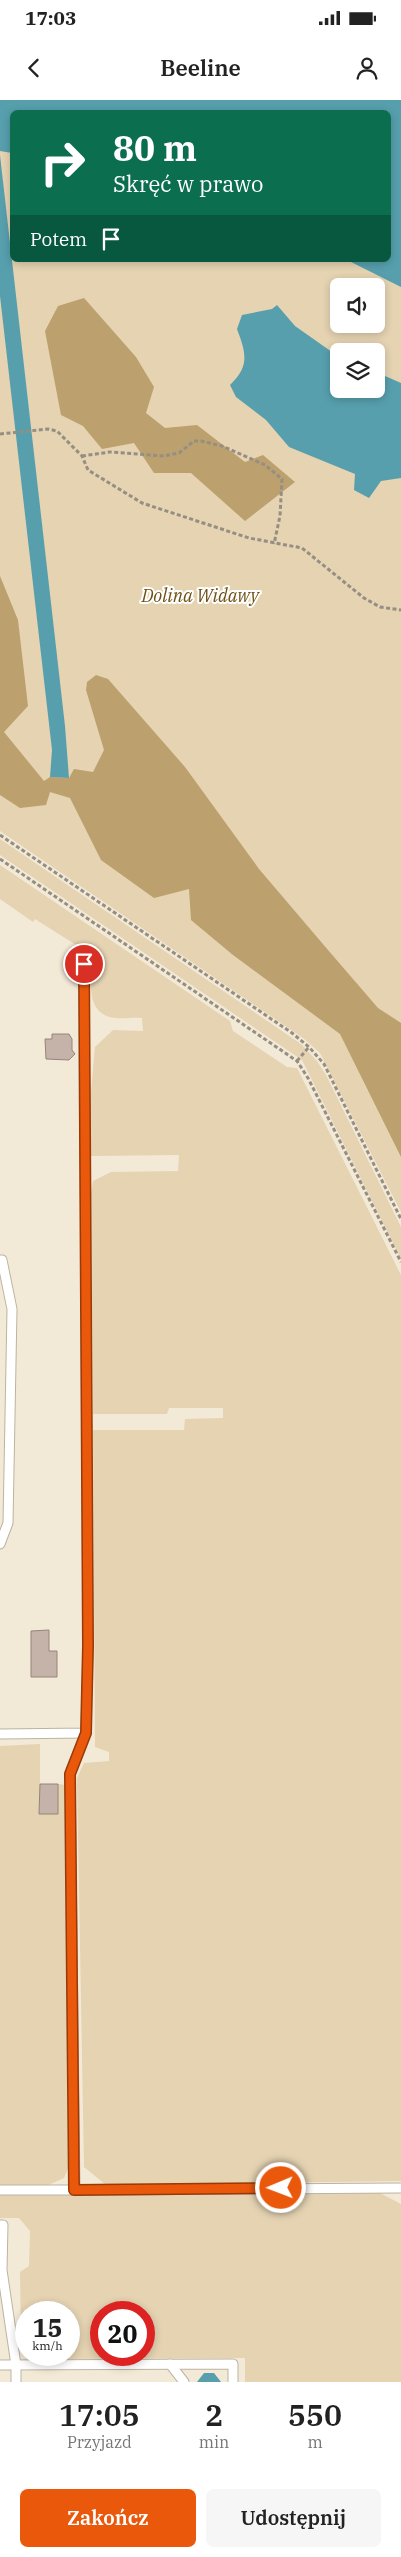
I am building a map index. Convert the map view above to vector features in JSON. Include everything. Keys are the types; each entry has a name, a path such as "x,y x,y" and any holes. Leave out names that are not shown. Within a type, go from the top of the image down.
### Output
{"lane":[{"path":"74,2190 70,1774 86,1733 88,1646 84,964"},
{"path":"0,1260 2,1260 12,1308 8,1522 0,1544"},
{"path":"0,1734 86,1733"},
{"path":"0,2190 401,2188"},
{"path":"0,2224 3,2225 2,2270 15,2358"},
{"path":"170,2364 184,2382"},
{"path":"80,2365 233,2364 233,2382"},
{"path":"0,2365 15,2365"},
{"path":"16,2366 16,2382"}],"path":[{"path":"0,434 38,429 57,431 82,456 88,470 142,504 274,544 290,544 302,548 364,598 380,606 401,610"},
{"path":"82,456 110,452 164,456 179,453 194,441 201,441 222,446 266,465 282,478 280,516 274,544"},
{"path":"0,835 292,1033 309,1047 324,1064 401,1219"},
{"path":"0,859 297,1061 401,1262"},
{"path":"297,1061 309,1047"}],"green space":[{"name":"Dolina Widawy","path":"0,100 401,100 401,1212 320,1053 303,1038 0,831"},
{"path":"0,839 301,1044 317,1061 326,1075 401,1227 401,1259 302,1060 0,855"},
{"path":"0,865 230,1021 233,1031 287,1067 297,1068 401,1275 401,2181 106,2185 84,2167 77,1778 84,1763 109,1761 109,1752 95,1747 93,1430 184,1430 185,1419 223,1418 223,1408 169,1408 167,1414 93,1414 91,1193 93,1181 111,1172 178,1171 179,1155 91,1156 90,1102 95,1047 113,1030 143,1031 142,1018 115,1018 105,1015 98,1010 92,994 92,955 35,919 33,922 0,899"},
{"path":"40,1744 40,1814 58,1814 58,1784 66,1785 69,2166 64,2178 46,2186 0,2186 0,1746"},
{"path":"380,2193 401,2204 401,2382 245,2382 245,2358 155,2358 155,2301 90,2301 90,2359 80,2359 80,2301 20,2301 20,2272 29,2266 30,2231 19,2218 0,2218 0,2195"}],"shaded area":[{"path":"84,298 136,357 154,387 146,413 165,428 197,425 245,462 263,455 295,482 245,521 191,473 154,473 134,443 102,449 83,426 61,415 45,331 58,306"},
{"path":"0,576 18,620 28,706 4,732 44,781 50,777 69,778 74,769 93,772 104,750 86,690 87,682 96,675 108,679 185,767 259,869 378,1008 401,1023 401,1157 340,1034 233,955 191,920 189,889 154,898 101,860 70,798 50,792 46,805 20,808 0,795"}],"water":[{"path":"0,100 401,100 401,287 351,262 391,262 391,110 10,110 10,153 0,151"},
{"path":"0,155 10,243 10,262 12,262 65,726 69,778 50,777 52,750 0,296"},
{"path":"277,305 295,326 330,351 330,398 385,398 385,376 401,383 401,478 381,481 369,498 354,490 355,474 289,447 266,420 236,397 230,385 241,372 243,365 243,345 237,329 242,315 272,309"},
{"path":"204,2373 214,2373 221,2382 197,2382"}],"building":[{"path":"52,1034 69,1034 72,1039 72,1050 75,1054 69,1060 46,1059 45,1039 52,1039"},
{"path":"49,1630 49,1651 57,1651 57,1677 31,1677 31,1631"},
{"path":"40,1784 58,1784 58,1814 39,1814"}],"route":[{"path":"84,964 88,1646 86,1733 70,1774 74,2190 281,2188"}]}
